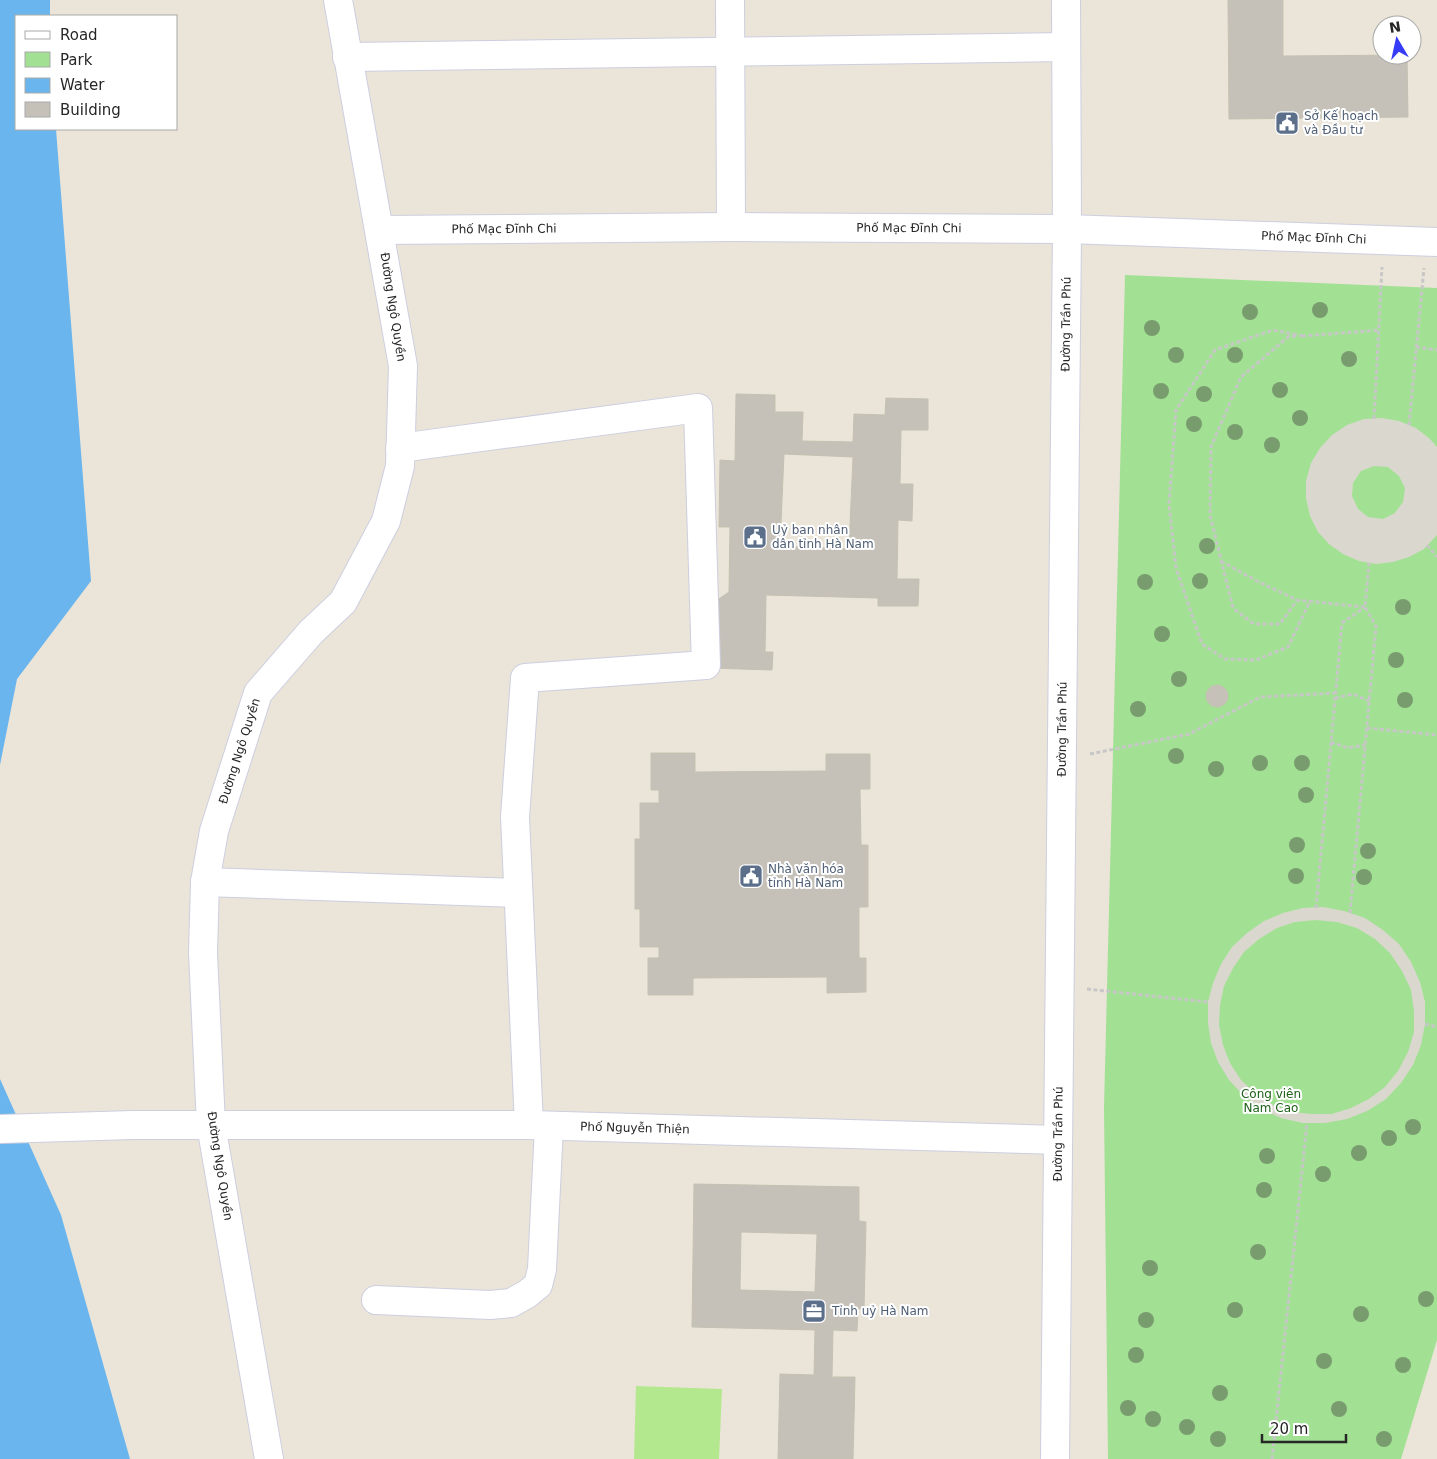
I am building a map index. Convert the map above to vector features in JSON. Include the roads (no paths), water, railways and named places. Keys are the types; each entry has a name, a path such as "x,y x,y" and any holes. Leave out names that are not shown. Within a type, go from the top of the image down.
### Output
{"street":[{"name":"Đường Ngô Quyền","path":"269,1459 211,1125 203,953 205,882 214,831 258,693 311,632 343,602 386,521 400,466 403,366 338,0"},
{"path":"730,0 730,228"},
{"name":"Đường Trần Phú","path":"1055,1459 1067,228 1066,0"},
{"path":"347,57 1066,47"},
{"name":"Phố Mạc Đĩnh Chi","path":"380,230 1067,228 1432,242"},
{"path":"376,1300 511,1303 538,1285 542,1269 539,1125 518,894 515,817 525,678 706,665 698,408 400,448"},
{"path":"205,882 518,894"},
{"name":"Phố Nguyễn Thiện","path":"0,1129 133,1125 539,1125 1058,1140"}],"water":[{"path":"0,0 50,0 50,15 15,15 15,130 56,130 91,581 17,679 0,765"},
{"path":"0,1079 61,1215 130,1459 0,1459"}],"place":[{"name":"Sở Kế hoạch và Đầu tư","path":"1287,123"},
{"name":"Uỷ ban nhân dân tỉnh Hà Nam","path":"755,537"},
{"name":"Nhà văn hóa tỉnh Hà Nam","path":"751,876"},
{"name":"Tỉnh uỷ Hà Nam","path":"814,1311"}],"park label":[{"name":"Công viên Nam Cao","path":"1271,1101"}]}
